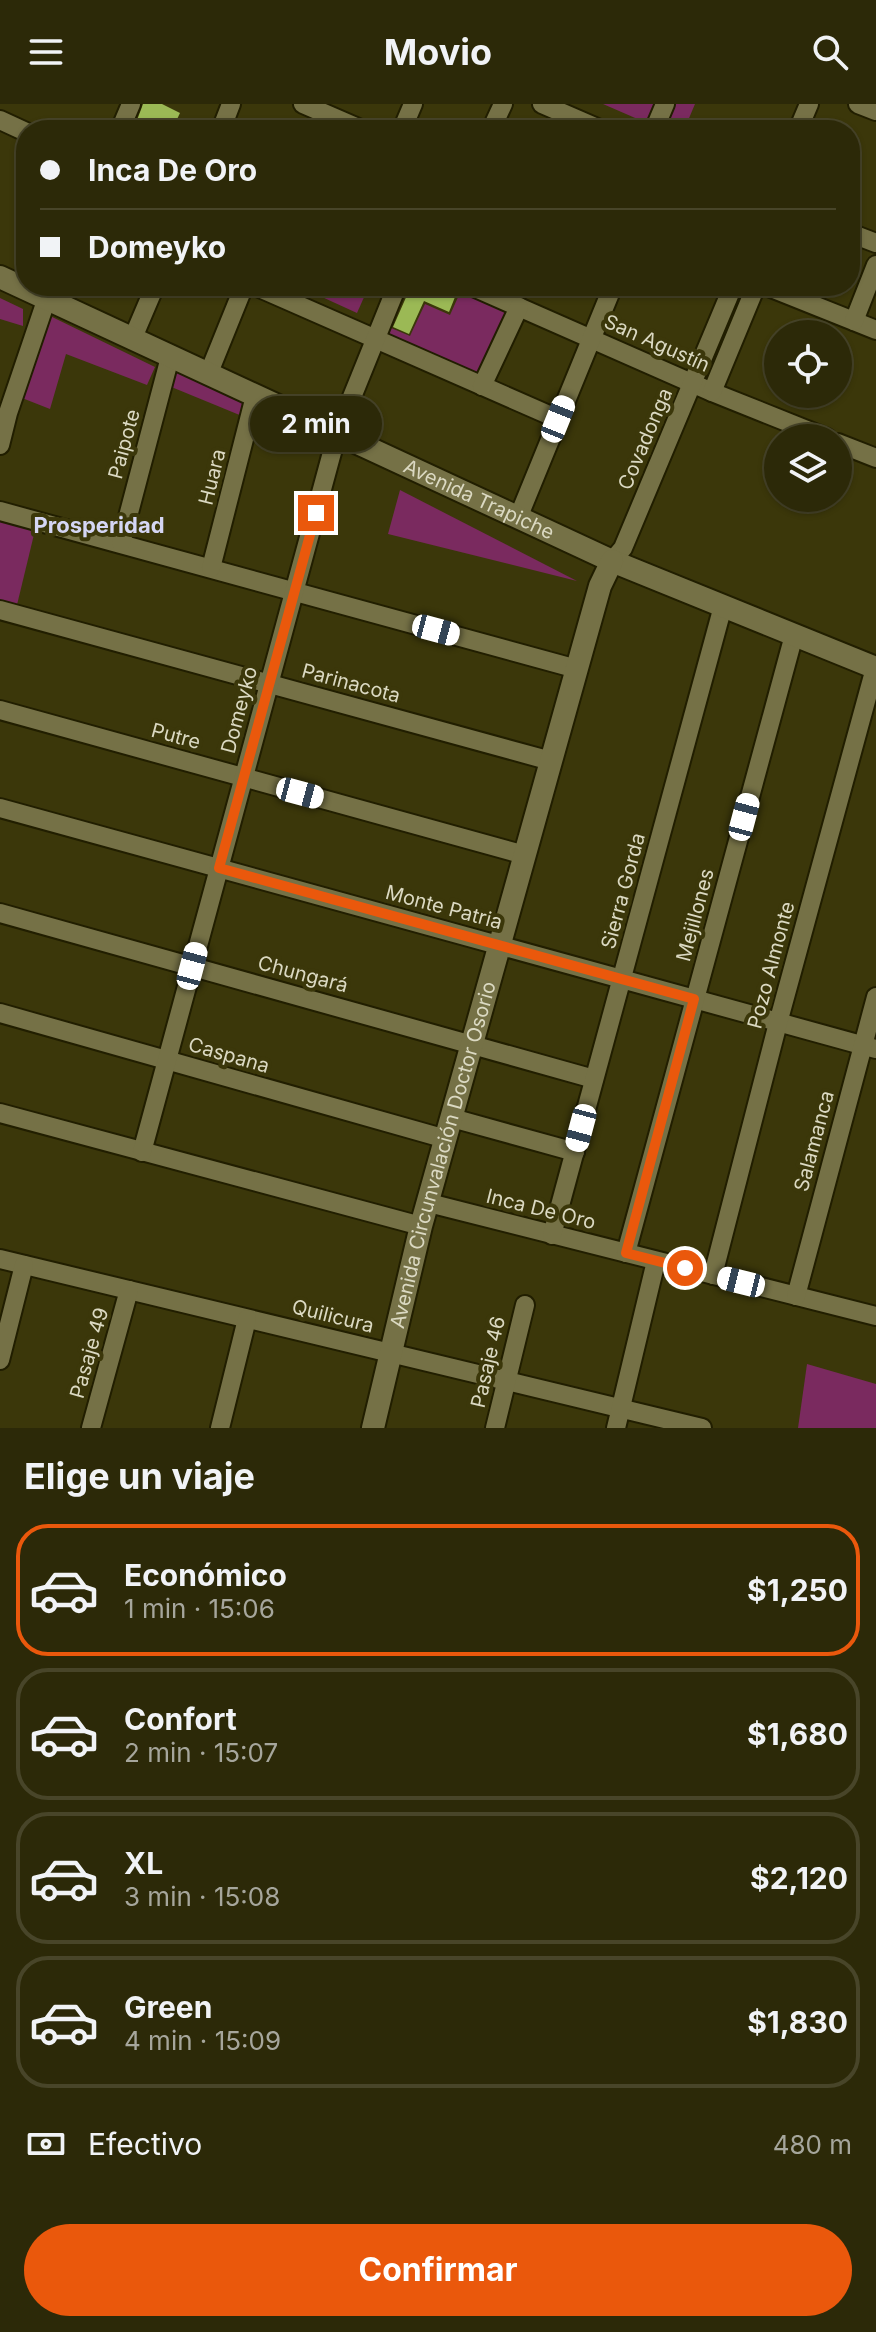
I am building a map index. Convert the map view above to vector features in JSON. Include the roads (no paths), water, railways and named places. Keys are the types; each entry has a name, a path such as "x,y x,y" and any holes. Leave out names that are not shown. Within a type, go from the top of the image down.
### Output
{"street":[{"path":"303,104 340,120"},
{"path":"542,104 579,120"},
{"path":"858,104 876,111"},
{"path":"854,321 876,265"},
{"path":"0,445 4,412 47,296"},
{"name":"Avenida Trapiche","path":"53,296 132,340 612,561 876,668"},
{"path":"132,340 151,296"},
{"path":"208,375 240,296"},
{"path":"277,296 558,419"},
{"name":"Domeyko","path":"142,1152 337,434 393,296"},
{"name":"San Agustín","path":"494,296 792,424"},
{"path":"518,518 609,296"},
{"name":"Covadonga","path":"612,561 623,548 729,296"},
{"path":"712,392 752,296"},
{"path":"791,296 876,330"},
{"path":"482,386 519,307"},
{"name":"Paipote","path":"121,543 170,357"},
{"name":"Huara","path":"211,568 255,396"},
{"path":"852,449 876,458"},
{"path":"0,511 577,669"},
{"name":"Avenida Circunvalación Doctor Osorio","path":"373,1428 421,1226 600,586 612,561"},
{"name":"Sierra Gorda","path":"552,1235 723,606"},
{"name":"Parinacota","path":"0,610 551,761"},
{"name":"Mejillones","path":"626,1253 794,635"},
{"name":"Pozo Almonte","path":"713,1275 778,1023 876,668"},
{"name":"Putre","path":"0,710 525,855"},
{"name":"Monte Patria","path":"0,808 869,1048"},
{"name":"Chungará","path":"0,913 594,1079"},
{"name":"Salamanca","path":"796,1296 869,1048 876,997"},
{"name":"Caspana","path":"0,1013 167,1060 449,1129 575,1152"},
{"path":"0,1113 421,1226"},
{"name":"Inca De Oro","path":"429,1203 876,1316"},
{"name":"Quilicura","path":"0,1259 702,1428"},
{"path":"616,1428 656,1261"},
{"path":"0,1360 24,1265"},
{"name":"Pasaje 49","path":"91,1428 129,1290"},
{"name":"Pasaje 46","path":"495,1428 525,1305"},
{"path":"220,1428 247,1319"}],"district":[{"name":"Prosperidad","path":"99,525"}]}
